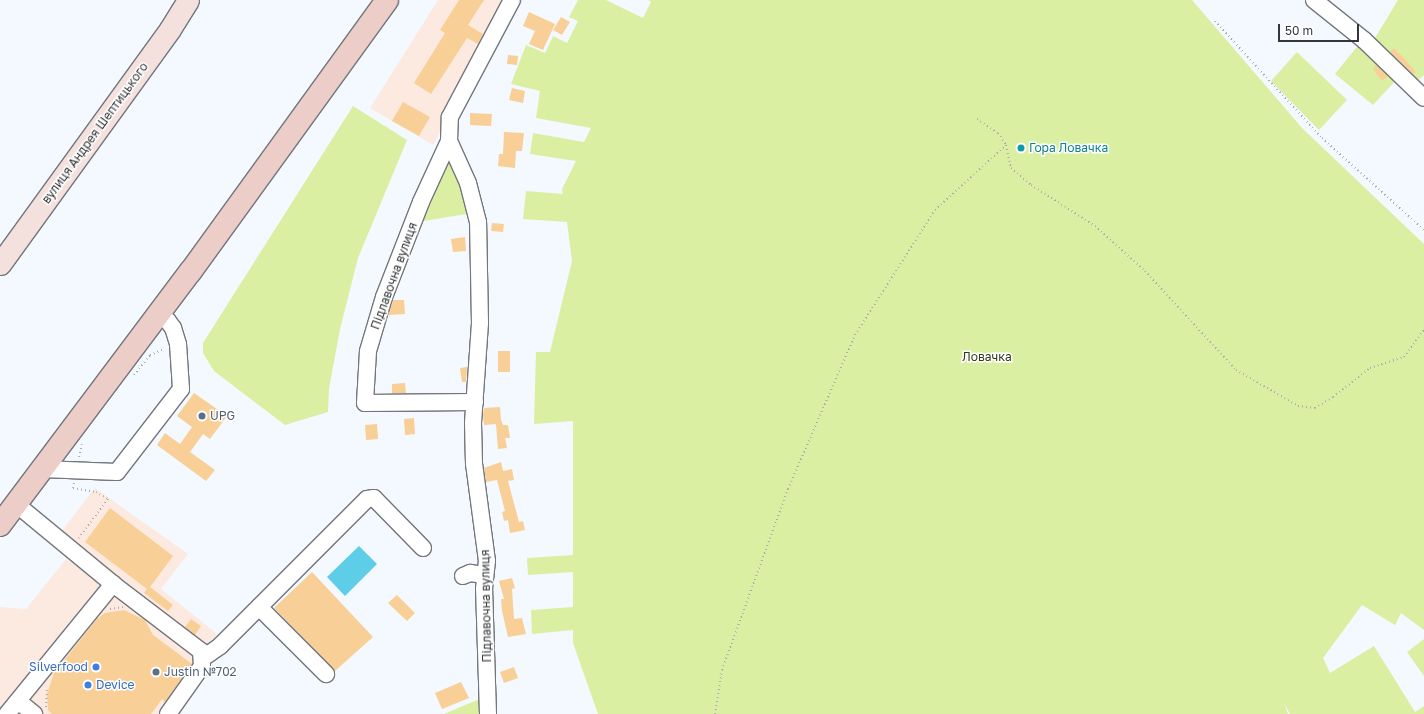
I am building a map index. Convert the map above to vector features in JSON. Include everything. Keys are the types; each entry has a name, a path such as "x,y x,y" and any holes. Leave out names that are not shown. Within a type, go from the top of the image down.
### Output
{"highway":[{"path":"0,525 157,316 386,0"}],"main road":[{"name":"вулиця Андрея Шептицького","path":"0,264 170,29 188,0"}],"street":[{"name":"Підлавочна вулиця","path":"488,714 485,575 487,561 474,464 475,402 480,323 478,222 468,183 450,141 450,117 512,0"},
{"path":"1314,0 1364,40 1424,98"},
{"name":"Підлавочна вулиця","path":"450,141 421,202 384,297 368,351 365,403 475,402"},
{"path":"42,469 117,472 181,389 178,344 173,328 168,321 157,316"},
{"path":"203,658 220,646 367,499 374,498 423,548"},
{"path":"16,504 117,587 201,652 203,658 202,666 168,714"},
{"path":"463,576 470,573 485,575"},
{"path":"8,714 117,587"},
{"path":"259,607 326,674"},
{"path":"18,702 39,712"}],"path":[{"path":"1215,21 1322,138 1424,230"},
{"path":"978,119 998,133 1006,145 1011,168 1031,185 1095,226 1145,271 1236,370 1298,406 1315,408 1333,397 1370,368 1404,357 1424,329"},
{"path":"715,714 722,670 785,497 855,335 935,210 1006,145"},
{"path":"130,381 150,355 178,344"},
{"path":"82,545 76,541 108,499 91,491 73,488 82,444 87,438"},
{"path":"117,587 105,610 125,607"},
{"path":"39,712 49,681"}],"shaded area":[{"path":"438,0 510,0 433,145 370,108"},
{"path":"95,488 188,554 161,589 217,634 202,654 168,714 0,714 0,607 26,609 66,559 70,562 81,546 61,532"}],"green space":[{"name":"Ловачка","path":"578,0 606,0 643,18 651,2 648,0 1192,0 1302,128 1424,244 1424,630 1401,613 1395,625 1362,605 1323,658 1330,673 1374,646 1415,712 1424,706 1424,714 1290,714 1284,703 1288,714 598,714 573,643 573,630 532,634 531,610 573,607 573,572 528,575 527,558 573,555 573,421 534,424 536,352 550,352 572,261 567,222 523,219 526,191 563,194 562,189 576,161 530,154 533,133 584,142 591,128 536,118 540,91 511,84 526,45 545,53 553,36 567,43 578,21 569,17"},
{"path":"1398,0 1424,0 1424,75 1414,84 1372,43"},
{"path":"1360,43 1398,78 1373,105 1335,74"},
{"path":"1297,52 1347,100 1319,130 1271,81"},
{"path":"353,106 407,140 358,258 340,329 329,389 328,412 285,425 214,371 203,353 203,343"},
{"path":"452,159 472,213 418,222 442,161"},
{"path":"1424,639 1424,676 1407,652"},
{"path":"477,700 482,702 482,714 444,714"}],"water":[{"path":"359,546 377,564 345,596 327,577"}],"building":[{"path":"459,0 484,0 468,25 483,34 478,44 467,38 431,94 414,83 445,33 440,30"},
{"path":"529,12 555,24 543,50 529,44 535,31 523,26"},
{"path":"561,17 570,22 562,35 553,30"},
{"path":"1394,48 1416,72 1413,74 1390,52"},
{"path":"508,55 518,56 517,65 507,64"},
{"path":"1376,65 1388,76 1382,81 1373,69"},
{"path":"512,88 525,91 523,103 509,100"},
{"path":"403,102 430,117 419,136 392,121"},
{"path":"470,113 492,114 491,126 470,125"},
{"path":"504,132 524,133 522,151 516,151 515,168 498,166 499,154 503,154"},
{"path":"492,223 504,224 503,232 491,231"},
{"path":"465,237 466,251 453,252 451,239"},
{"path":"393,300 404,300 405,314 388,315"},
{"path":"498,351 510,351 510,372 498,372"},
{"path":"467,367 466,382 462,382 460,368"},
{"path":"405,383 406,393 392,393 392,384"},
{"path":"194,393 227,416 210,439 203,434 190,452 215,470 206,481 157,445 165,433 180,444 192,427 177,416"},
{"path":"500,407 501,420 503,425 508,425 510,438 505,438 507,448 498,449 496,424 484,425 483,414 484,408"},
{"path":"414,418 415,434 405,435 404,419"},
{"path":"377,424 378,439 366,440 365,425"},
{"path":"501,462 503,471 512,469 514,480 508,481 519,522 523,521 525,530 510,533 508,520 504,521 502,512 505,511 497,480 486,482 484,468"},
{"path":"110,508 173,556 150,587 173,605 168,611 144,593 147,589 85,542"},
{"path":"312,572 373,637 335,671 274,608"},
{"path":"512,578 515,588 512,589 514,619 522,618 526,634 508,637 502,611 501,599 504,599 499,581"},
{"path":"397,595 415,613 407,621 388,603"},
{"path":"124,610 145,620 153,635 192,664 165,702 162,699 151,714 52,714 48,710 47,694 54,673 97,619 105,613"},
{"path":"191,619 201,626 195,635 185,627"},
{"path":"514,667 518,678 504,683 500,672"},
{"path":"461,682 469,698 442,709 435,693"}],"place":[{"name":"Гора Ловачка","path":"1021,148"},
{"name":"UPG","path":"202,416"},
{"name":"Silverfood","path":"96,667"},
{"name":"Justin №702","path":"156,672"},
{"name":"Device","path":"88,685"}]}
